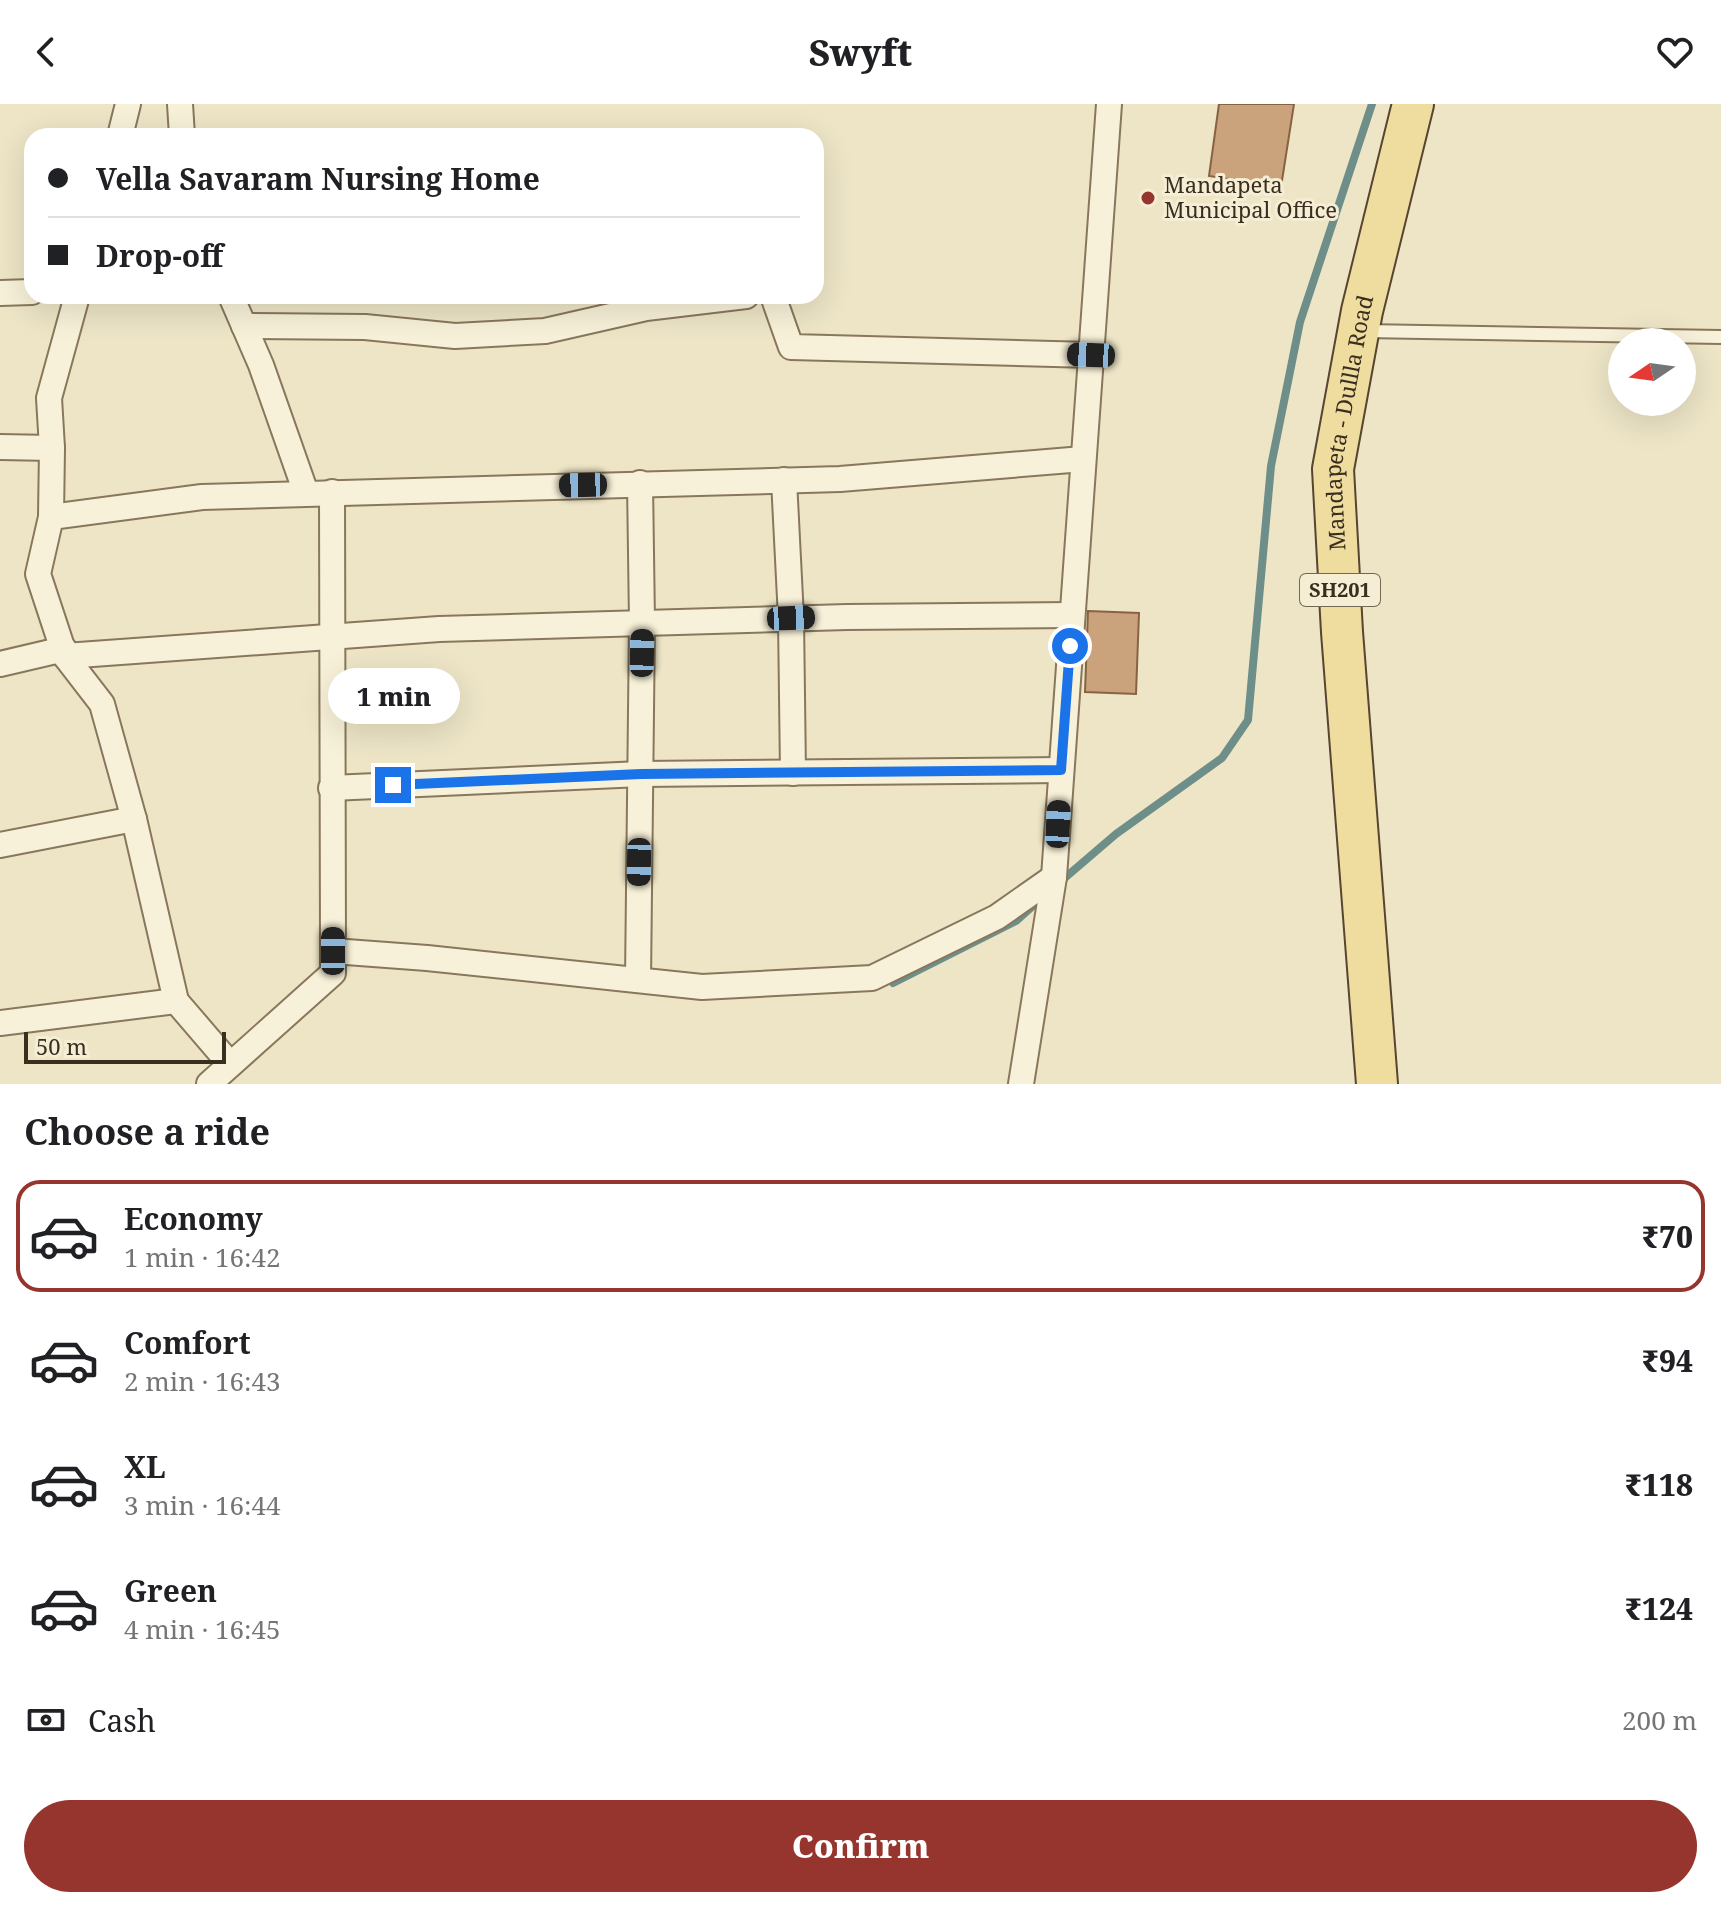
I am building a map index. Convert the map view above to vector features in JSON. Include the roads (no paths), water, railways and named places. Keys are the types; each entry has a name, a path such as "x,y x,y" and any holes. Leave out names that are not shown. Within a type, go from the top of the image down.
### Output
{"main road":[{"name":"Mandapeta - Dullla Road","path":"1377,1084 1342,632 1333,469 1358,331 1413,104"}],"street":[{"path":"122,128 128,104"},
{"path":"180,104 182,128"},
{"path":"1021,1084 1054,878 1109,104"},
{"path":"0,293 24,292"},
{"path":"75,304 49,398 51,517 38,574 65,652 102,704 134,819 176,1001 230,1064"},
{"path":"234,304 261,365 306,493"},
{"path":"244,326 365,327 455,336 545,331 646,308 679,304"},
{"path":"776,304 791,347 1091,355"},
{"path":"0,447 52,448"},
{"path":"51,517 202,497 840,479 1083,459"},
{"path":"784,480 791,618 793,773"},
{"path":"638,980 642,622 640,483"},
{"path":"209,1084 333,973 332,492"},
{"path":"0,664 65,652 439,629 791,618 1072,615"},
{"path":"331,788 641,774 1061,770"},
{"path":"0,845 134,819"},
{"path":"333,951 702,987 872,978 997,917 1054,878"},
{"path":"0,1023 176,1001"}],"lane":[{"path":"1358,331 1721,337"}],"waterway":[{"path":"1060,882 1116,834 1222,758 1248,720 1271,466 1300,322 1372,104"},
{"path":"893,983 1016,921 1035,904"}],"place":[{"name":"Mandapeta Municipal Office","path":"1148,198"}]}
